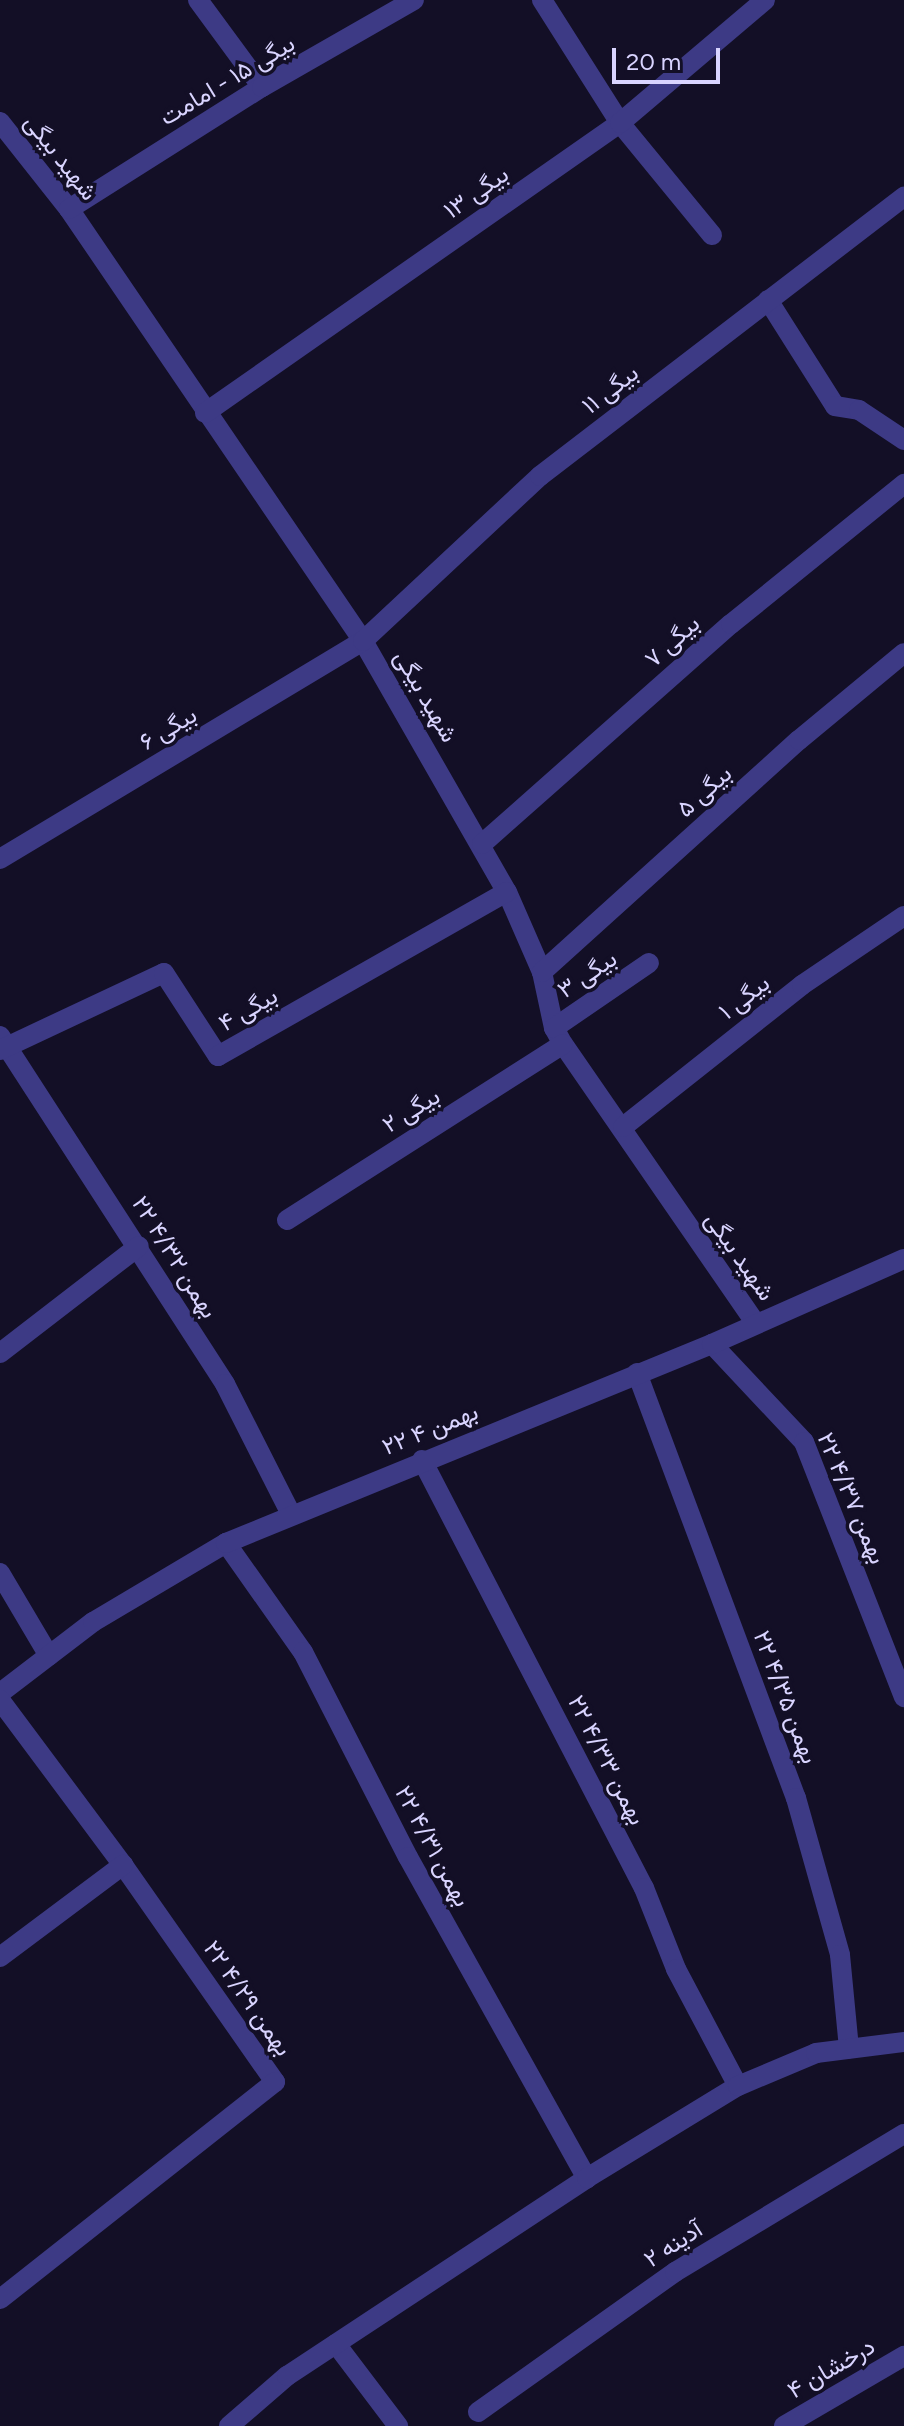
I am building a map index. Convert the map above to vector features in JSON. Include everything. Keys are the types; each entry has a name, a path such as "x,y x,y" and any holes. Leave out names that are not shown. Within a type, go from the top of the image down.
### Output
{"street":[{"path":"198,0 262,87"},
{"name":"بیگی ۱۵ - امامت","path":"69,209 262,87 414,0"},
{"path":"542,0 620,123 712,235"},
{"name":"بیگی ۱۳","path":"205,413 620,123 765,0"},
{"name":"شهید بیگی","path":"0,122 69,209 363,641 507,892 542,972 559,1036 756,1324"},
{"name":"بیگی ۱۱","path":"363,641 540,476 904,197"},
{"path":"768,300 835,406 859,410 904,440"},
{"name":"بیگی ۷","path":"482,844 731,624 904,484"},
{"name":"بیگی ۶","path":"0,859 363,641"},
{"name":"بیگی ۵","path":"542,972 799,740 904,653"},
{"name":"بیگی ۴","path":"2,1044 164,973 218,1056 507,892"},
{"name":"بیگی ۱","path":"623,1127 802,985 904,916"},
{"name":"بیگی ۳","path":"559,1036 649,963"},
{"name":"بیگی ۲","path":"287,1220 559,1036"},
{"name":"۲۲ بهمن ۴/۳۲","path":"2,1044 139,1246 225,1384 291,1514"},
{"path":"0,1353 139,1246"},
{"name":"۲۲ بهمن ۴","path":"0,1693 93,1622 226,1543 422,1460 712,1344 904,1259"},
{"name":"۲۲ بهمن ۴/۳۷","path":"712,1344 804,1442 904,1697"},
{"name":"۲۲ بهمن ۴/۳۵","path":"637,1373 796,1798 840,1955 849,2049"},
{"name":"۲۲ بهمن ۴/۳۳","path":"422,1460 644,1888 676,1969 738,2086"},
{"name":"۲۲ بهمن ۴/۳۱","path":"226,1543 303,1652 408,1857 587,2178"},
{"path":"0,1573 49,1656"},
{"name":"۲۲ بهمن ۴/۲۹","path":"0,1700 123,1865 275,2082 0,2299"},
{"path":"0,1957 123,1865"},
{"path":"229,2426 287,2376 587,2178 738,2086 816,2053 904,2042"},
{"name":"آدینه ۲","path":"478,2412 675,2272 904,2134"},
{"path":"336,2344 398,2426"},
{"name":"درخشان ۴","path":"784,2426 904,2356"}]}
